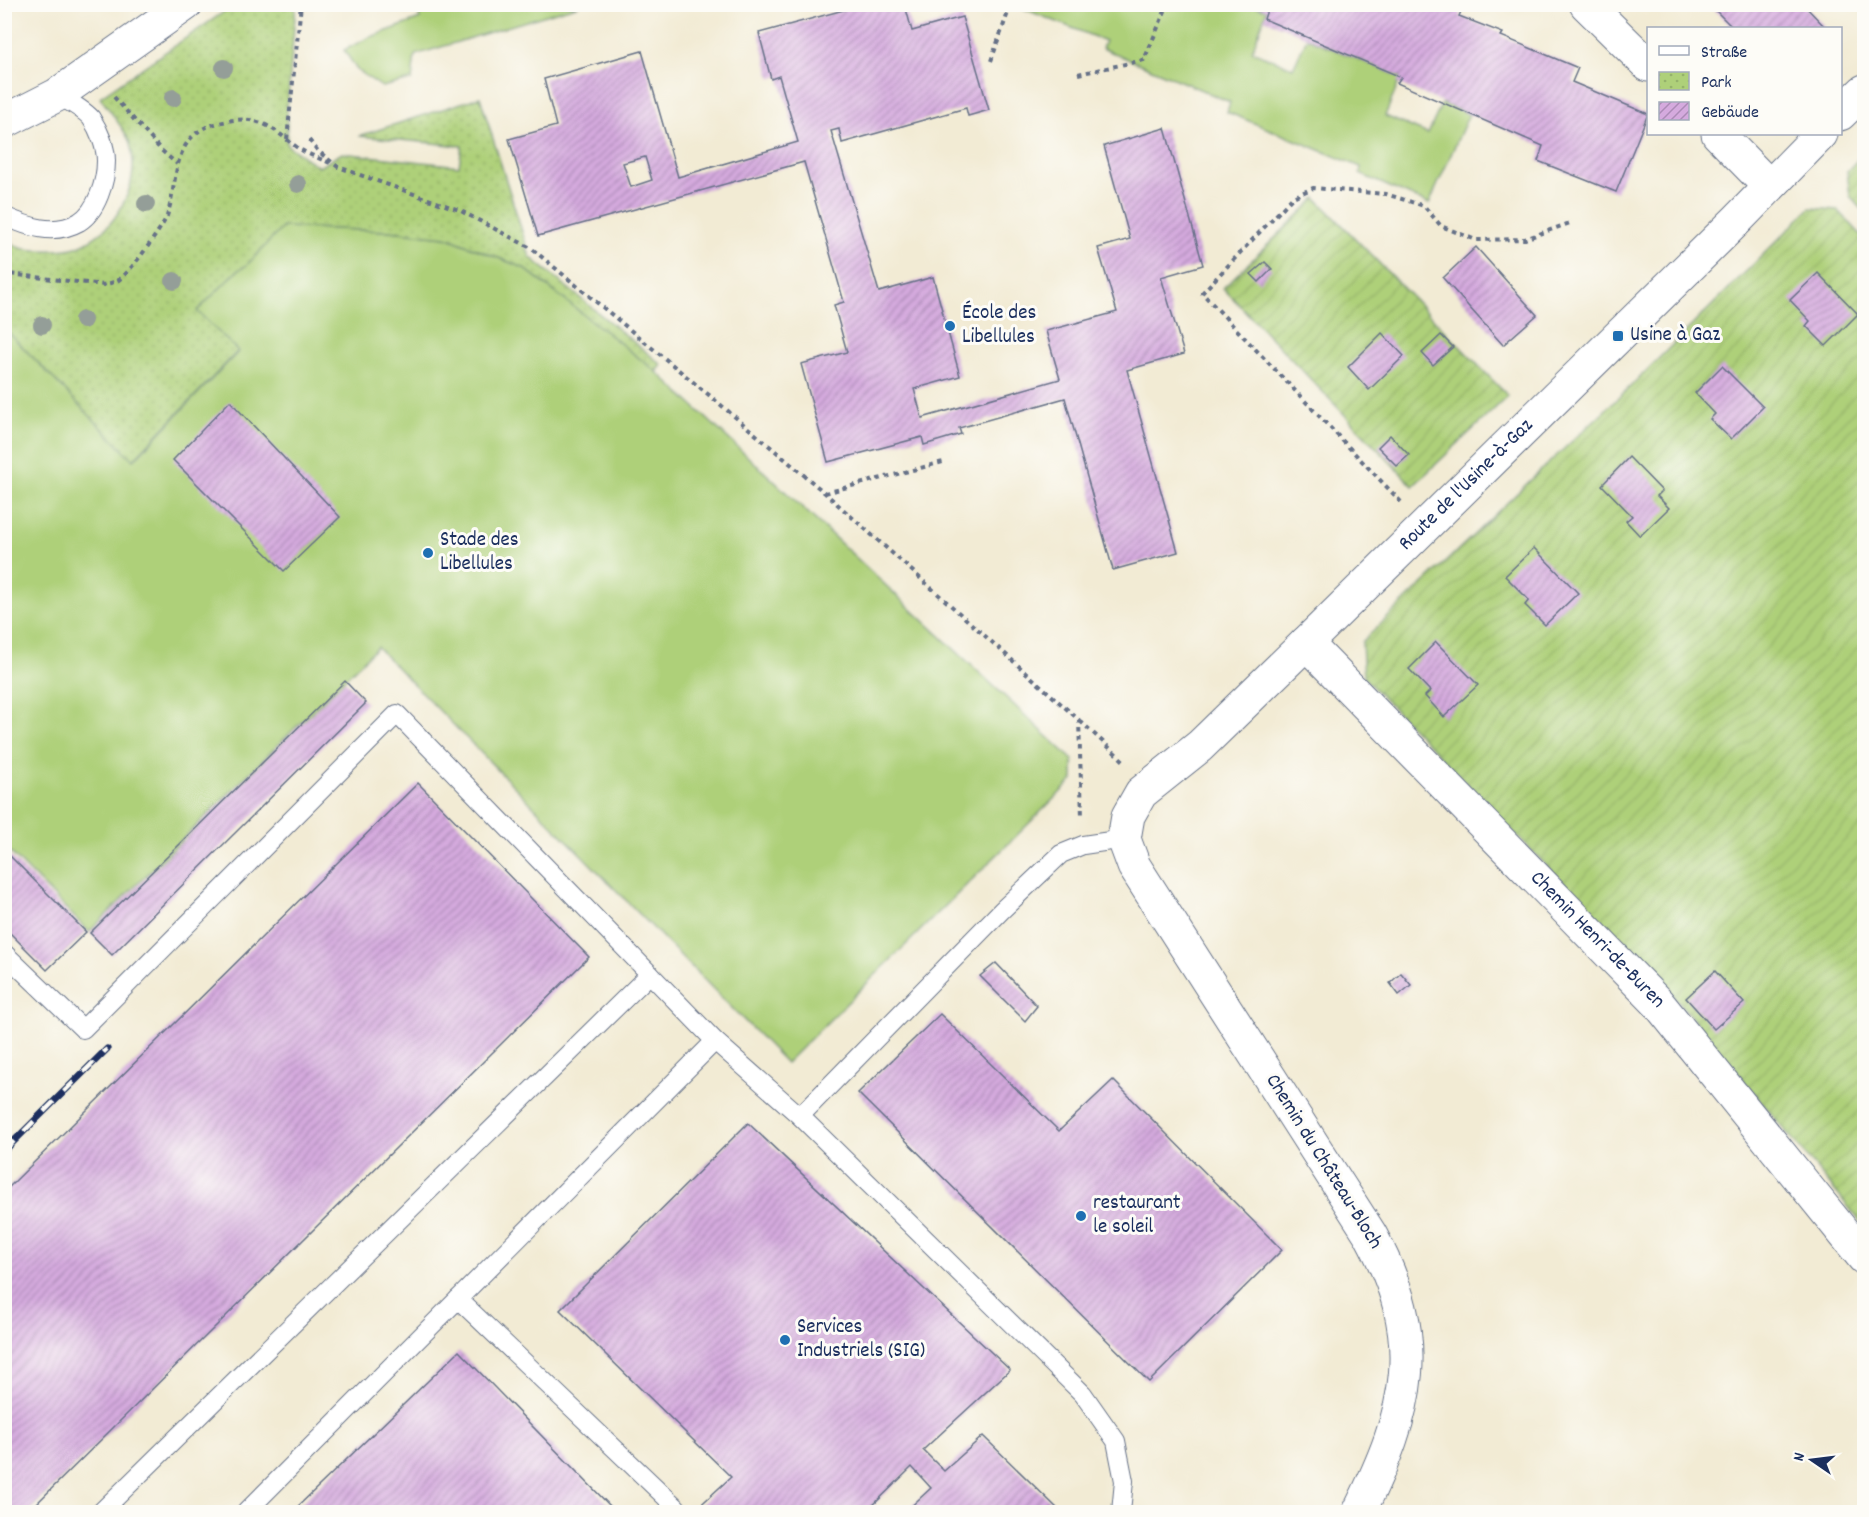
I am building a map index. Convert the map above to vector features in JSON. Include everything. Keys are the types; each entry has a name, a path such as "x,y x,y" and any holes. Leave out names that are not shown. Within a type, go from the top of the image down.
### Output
{"street":[{"path":"4,122 57,95 186,4"},
{"path":"1586,4 1647,64"},
{"path":"1842,112 1864,91"},
{"path":"1719,135 1769,186"},
{"name":"Route de l'Usine-à-Gaz","path":"1124,839 1128,816 1140,794 1200,746 1737,220 1820,135"},
{"name":"Chemin Henri-de-Buren","path":"1306,643 1658,1003 1864,1258"},
{"name":"Chemin du Château-Bloch","path":"1124,839 1134,866 1370,1234 1394,1283 1407,1344 1405,1382 1392,1439 1359,1512"}],"lane":[{"path":"4,216 26,226 44,230 64,228 80,222 92,210 103,186 106,160 101,137 90,118 75,105 57,95"},
{"path":"4,952 83,1029 397,714 715,1041 800,1116 1083,1394 1116,1441 1124,1481 1121,1512"},
{"path":"800,1116 1060,854 1083,845 1124,839"},
{"path":"101,1512 650,974"},
{"path":"246,1512 715,1041"},
{"path":"458,1299 677,1508"}],"path":[{"path":"287,139 301,4"},
{"path":"991,61 1011,4"},
{"path":"1078,74 1144,60 1168,4"},
{"path":"112,94 161,150 177,164"},
{"path":"4,269 9,274 104,285 119,280 156,236 166,217 173,194 177,164 185,146 198,131 213,124 234,119 252,120 272,126 302,150 338,167 459,210 531,248 825,493 1128,764"},
{"path":"309,140 318,151 338,167"},
{"path":"1405,507 1202,294 1293,197 1313,188 1386,194 1424,206 1442,226 1476,240 1526,239 1570,223"},
{"path":"825,493 943,462"},
{"path":"1079,720 1083,845"}],"green space":[{"path":"416,4 579,5 415,55 412,80 382,87 357,70 344,50 368,38 420,19"},
{"path":"1163,4 1170,7 1172,4 1251,5 1267,10 1252,51 1293,68 1307,38 1401,77 1385,116 1428,134 1442,103 1469,114 1429,204 1360,174 1361,167 1227,112 1230,102 1102,48 1105,41 1014,5"},
{"path":"234,5 296,5 287,109 287,145 319,167 342,153 459,166 462,146 359,136 480,97 530,257 662,365 657,372 524,268 446,237 390,231 283,227 246,266 238,270 197,311 238,351 133,460 5,329 5,240 25,249 76,247 90,240 114,219 129,190 133,159 128,138 100,97"},
{"path":"1864,153 1864,211 1850,196 1847,171"},
{"path":"1316,198 1508,396 1413,486 1223,288"},
{"path":"1810,208 1838,210 1864,238 1864,1226 1679,1002 1364,678 1362,642 1632,385"},
{"name":"Stade des Libellules","path":"283,227 390,231 446,237 524,268 657,372 1073,760 1073,780 786,1063 377,647 89,932 5,847 5,329 134,460 238,352 196,311"}],"building":[{"path":"1252,4 1457,4 1463,7 1459,16 1503,33 1501,36 1578,68 1572,82 1647,114 1647,116 1616,192 1538,161 1543,146 1397,83 1401,77 1264,19 1267,10"},
{"path":"1709,4 1803,4 1824,26 1823,27 1732,27"},
{"path":"862,5 905,5 912,31 962,17 989,110 968,116 966,108 842,143 839,129 831,131 879,292 933,277 960,376 914,389 922,418 1060,379 1046,331 1117,312 1098,248 1130,239 1104,146 1165,128 1203,265 1161,277 1184,354 1127,370 1178,552 1113,570 1065,398 959,428 961,434 924,445 922,437 828,462 801,364 847,352 834,305 844,302 804,162 538,236 509,139 556,126 544,79 642,51 678,177 798,142 779,76 771,79 759,33","holes":["645,157 652,180 631,187 623,163"]},
{"path":"1476,247 1537,315 1503,345 1443,278"},
{"path":"1265,262 1272,269 1259,282 1251,274"},
{"path":"1818,273 1858,314 1826,346 1806,326 1810,321 1790,300"},
{"path":"1382,333 1404,356 1369,390 1348,367"},
{"path":"1441,335 1453,347 1433,365 1422,353"},
{"path":"1722,366 1763,407 1731,439 1710,419 1715,414 1695,393"},
{"path":"230,401 340,517 284,571 173,460"},
{"path":"1390,435 1409,455 1397,466 1378,447"},
{"path":"1629,457 1662,491 1657,496 1669,508 1640,536 1626,521 1632,516 1602,485"},
{"path":"1534,548 1578,593 1545,625 1525,605 1529,600 1505,576"},
{"path":"1436,642 1478,685 1444,717 1425,696 1430,691 1409,669"},
{"path":"345,681 366,703 112,955 90,933"},
{"path":"418,783 589,957 28,1512 4,1512 4,1192"},
{"path":"4,850 86,932 47,970 4,927"},
{"path":"996,963 1037,1006 1025,1021 980,976"},
{"path":"1715,971 1744,1003 1714,1029 1686,998"},
{"path":"1401,973 1411,985 1399,995 1390,983"},
{"path":"940,1014 1059,1131 1113,1080 1282,1250 1149,1382 858,1093"},
{"name":"Services Industriels (SIG)","path":"748,1123 1010,1370 923,1450 944,1471 983,1436 1061,1512 905,1512 931,1488 912,1467 866,1512 693,1512 731,1477 560,1310"},
{"path":"459,1351 616,1512 292,1512"}],"railway":[{"path":"4,1151 107,1049"}],"place":[{"name":"École des Libellules","path":"950,326"},
{"name":"Usine à Gaz","path":"1618,336"},
{"name":"Stade des Libellules","path":"428,553"},
{"name":"restaurant le soleil","path":"1081,1216"},
{"name":"Services Industriels (SIG)","path":"785,1340"}]}
